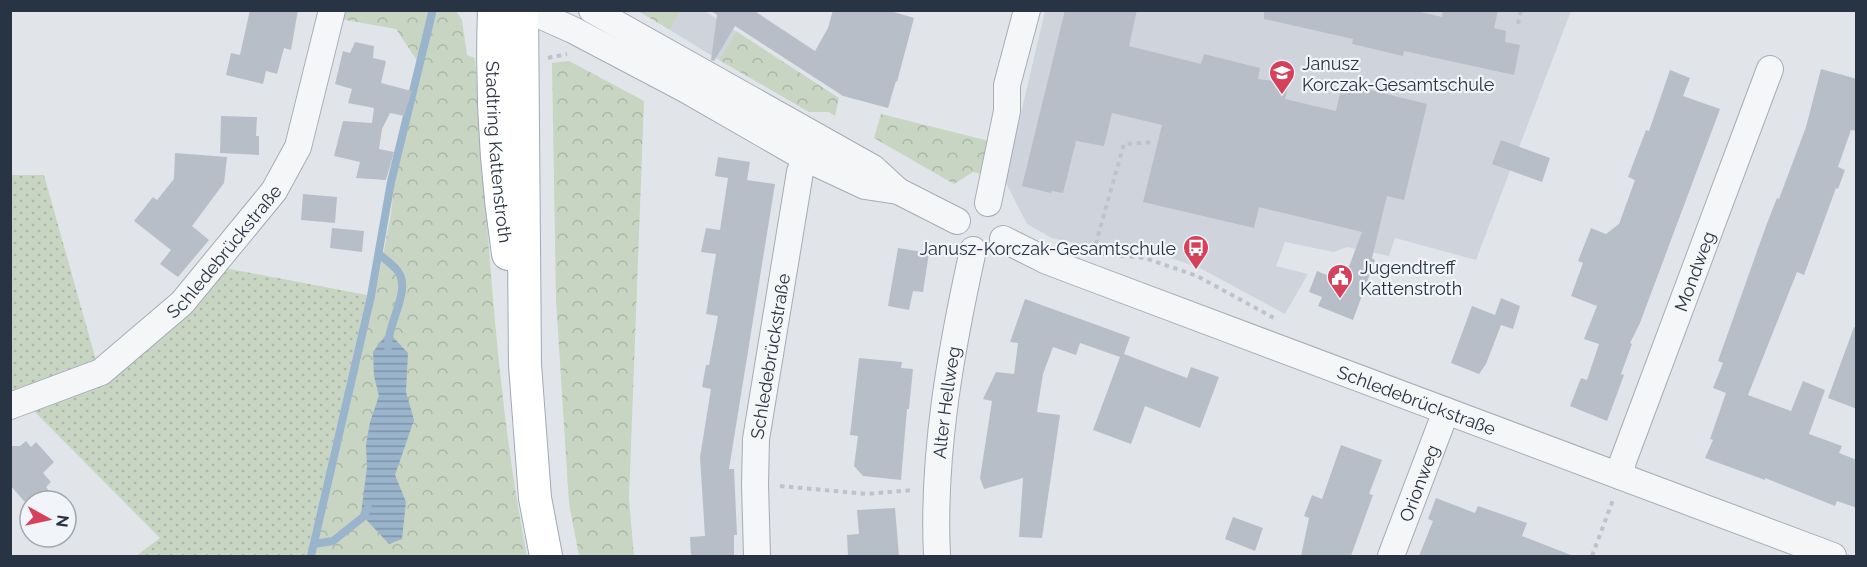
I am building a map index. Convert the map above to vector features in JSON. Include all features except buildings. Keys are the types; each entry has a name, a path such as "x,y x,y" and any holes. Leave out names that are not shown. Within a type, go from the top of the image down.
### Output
{"main road":[{"name":"Stadtring Kattenstroth","path":"494,10 492,57 499,196 525,365"},
{"name":"Stadtring Kattenstroth","path":"522,10 525,365 535,498 546,556"}],"street":[{"name":"Schledebrückstraße","path":"10,406 101,372 182,303 274,191 298,147 332,10"},
{"path":"528,10 573,30 685,89 810,148 873,168 898,191 957,221"},
{"path":"592,10 655,45 810,148"},
{"path":"988,203 1007,111 1007,85 1027,10"},
{"name":"Mondweg","path":"1620,476 1623,461 1770,69"},
{"name":"Schledebrückstraße","path":"758,556 756,439 800,172 810,148"},
{"path":"988,203 995,206 1004,217 1006,224 1003,239 993,249 979,252 962,241 957,221 966,208 973,204 988,203"},
{"name":"Schledebrückstraße","path":"1003,239 1047,261 1833,556"},
{"name":"Alter Hellweg","path":"937,556 935,488 945,404 973,250"},
{"name":"Orionweg","path":"1391,556 1446,411"}],"path":[{"path":"1518,24 1521,10"},
{"path":"544,58 571,54"},
{"path":"1092,254 1124,144 1154,142"},
{"path":"1592,556 1620,476"},
{"path":"755,484 867,494 935,488"}],"shaded area":[{"path":"703,10 736,31 719,60 670,30 681,11"},
{"name":"Janusz Korczak-Gesamtschule","path":"1045,11 1571,11 1476,260 1395,238 1389,256 1347,247 1334,252 1285,242 1276,266 1308,274 1285,314 1200,268 1142,248 1082,245 1052,238 1027,224 1005,181"}],"green space":[{"path":"342,11 456,11 462,20 467,55 475,58 500,371 516,495 527,556 315,556 375,295 391,214 394,184 422,68 396,29 340,19"},
{"path":"638,11 681,11 670,30"},
{"path":"736,31 839,98 835,116 829,112 809,112 719,60"},
{"path":"569,61 644,101 629,499 634,556 579,556 569,503 556,300 552,63"},
{"path":"881,114 989,141 982,174 973,172 954,184 874,138"},
{"path":"11,175 44,175 97,364 11,399"},
{"path":"225,268 367,295 307,556 136,556 160,538 31,408"}],"water":[{"path":"385,336 392,336 408,353 406,392 414,420 395,475 406,502 402,539 389,544 361,514 367,467 366,445 370,422 379,396 374,376 373,352"}],"waterway":[{"path":"311,556 371,296 391,182 432,13"},
{"path":"379,254 397,270 402,287 388,347"},
{"path":"314,544 333,541 363,517 368,508"}],"place":[{"name":"Janusz Korczak-Gesamtschule","path":"1282,96"},
{"name":"Janusz-Korczak-Gesamtschule","path":"1196,271"},
{"name":"Jugendtreff Kattenstroth","path":"1340,300"}]}
